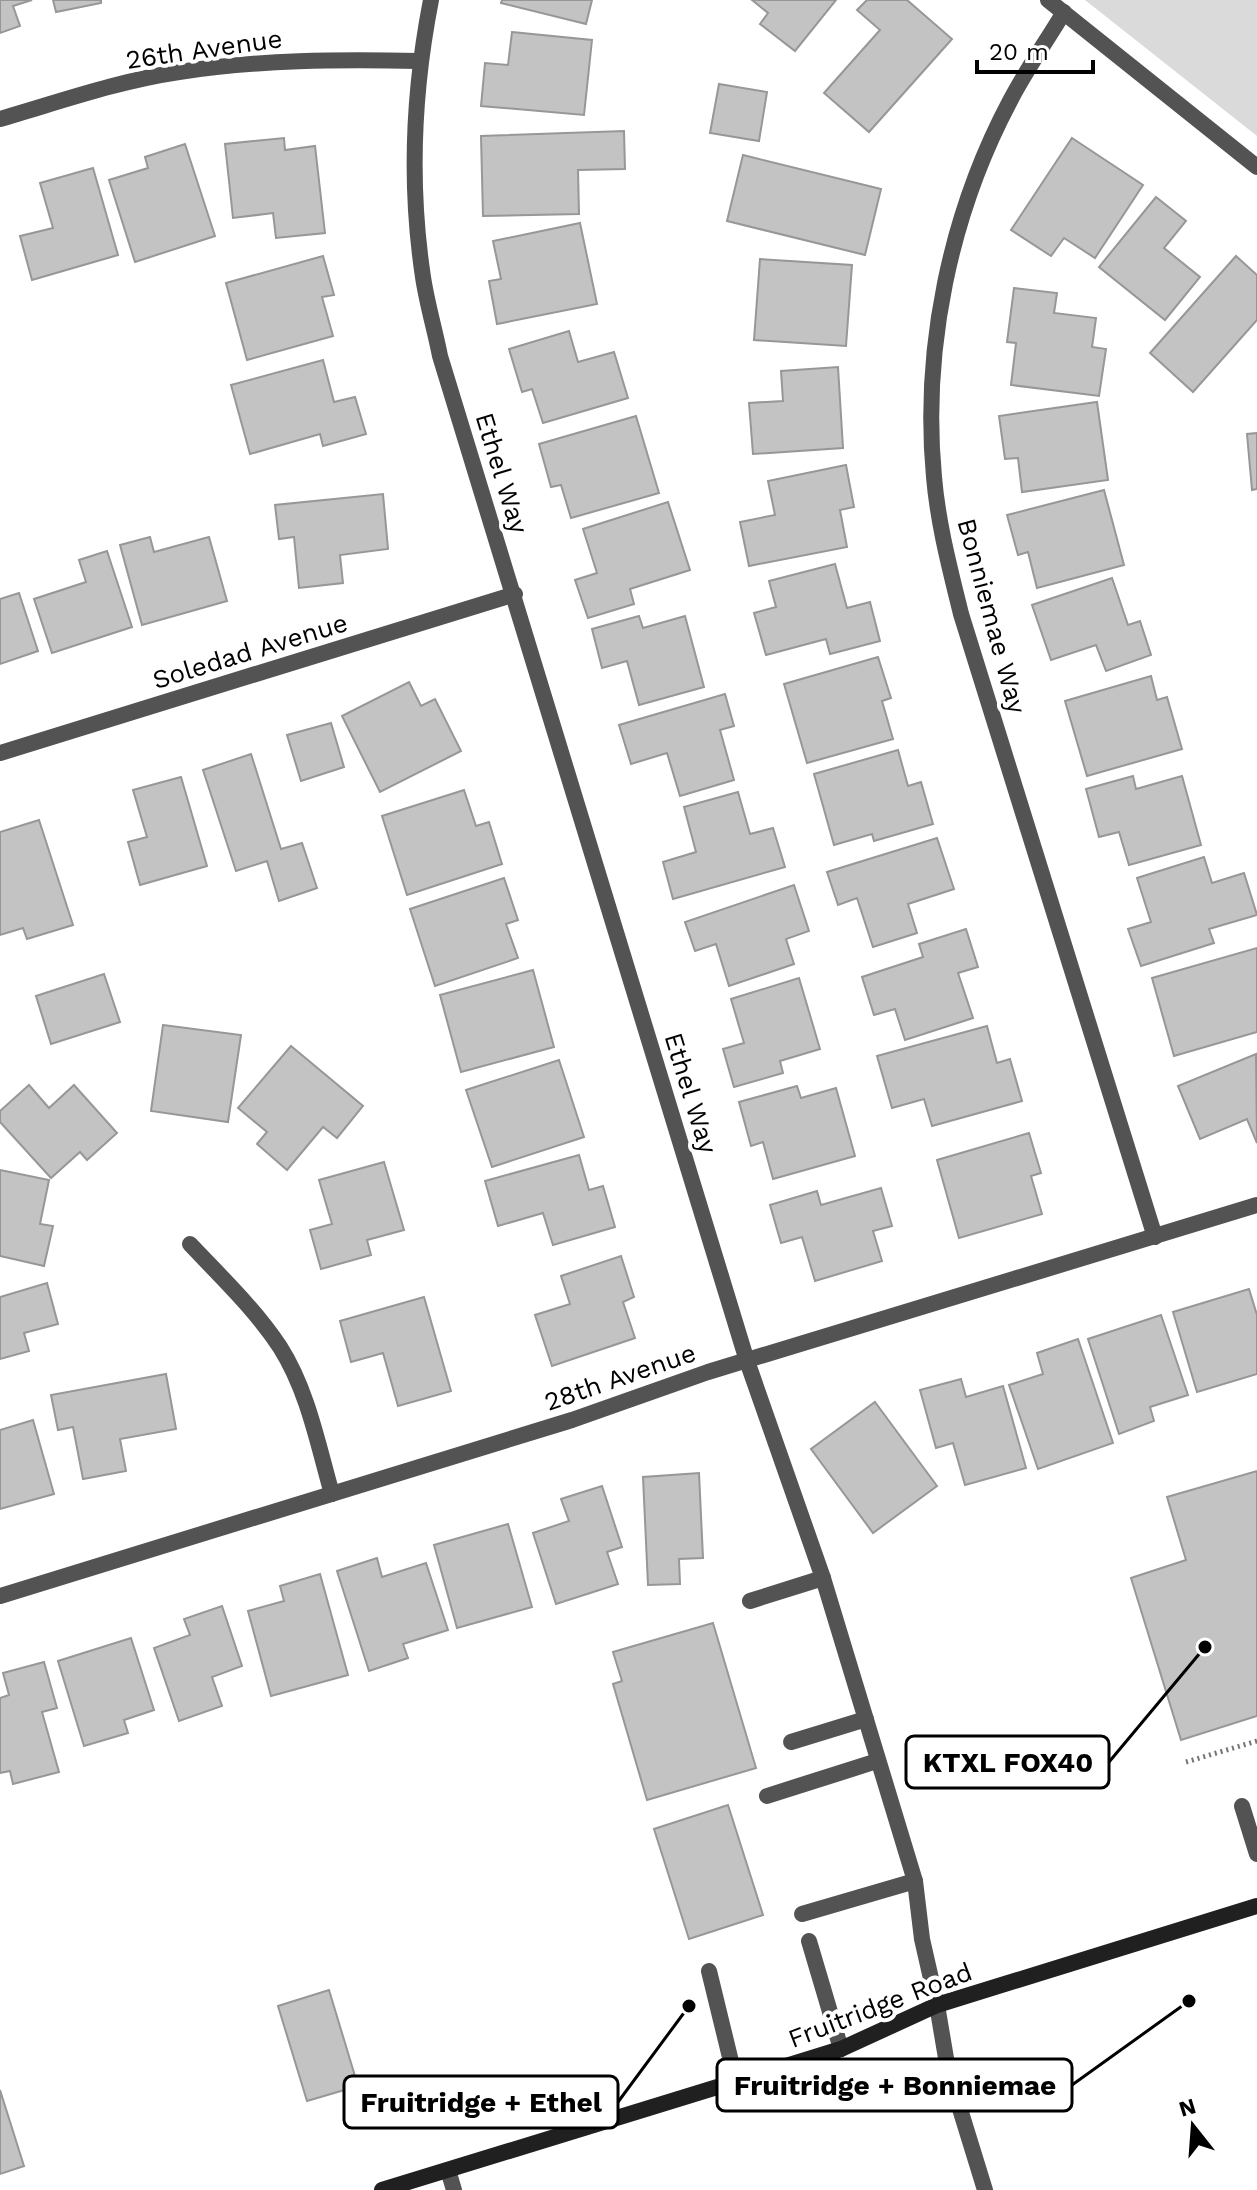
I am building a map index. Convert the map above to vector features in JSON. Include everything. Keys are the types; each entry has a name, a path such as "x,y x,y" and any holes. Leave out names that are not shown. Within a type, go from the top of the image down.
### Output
{"main road":[{"name":"Fruitridge Road","path":"382,2190 841,2049 937,2005 1257,1906"}],"street":[{"name":"Ethel Way","path":"431,0 419,61 413,137 416,215 423,279 440,356 747,1361 823,1578 915,1881 922,1939 948,2070 985,2190"},
{"path":"1048,0 1257,167"},
{"name":"Bonniemae Way","path":"1064,12 1010,100 980,165 957,231 939,313 932,395 934,477 947,559 961,614 1155,1237"},
{"name":"26th Avenue","path":"0,119 177,72 270,61 419,61"},
{"name":"Soledad Avenue","path":"0,753 515,594"},
{"name":"28th Avenue","path":"0,1596 572,1420 747,1361 1257,1205"},
{"path":"190,1244 251,1309 281,1349 307,1405 332,1494"},
{"path":"750,1601 823,1578"},
{"path":"791,1742 866,1719"},
{"path":"767,1796 877,1761"},
{"path":"1242,1806 1257,1854"},
{"path":"802,1914 915,1881"},
{"path":"809,1941 841,2049"},
{"path":"709,1971 736,2082"},
{"path":"448,2170 454,2190"}],"path":[{"path":"1186,1762 1257,1741"}],"shaded area":[{"path":"1085,0 1257,0 1257,136"}],"building":[{"path":"0,0 32,0 13,6 20,26 0,33"},
{"path":"53,0 101,0 101,3 56,12"},
{"path":"502,0 592,0 586,24 501,3"},
{"path":"752,0 836,0 795,51 760,24 768,13"},
{"path":"867,0 907,0 952,39 869,132 824,93 880,30 857,10"},
{"path":"512,32 592,40 584,115 481,106 485,63 508,65"},
{"path":"719,84 767,92 759,141 710,133"},
{"path":"624,131 625,169 578,170 579,214 483,216 481,136"},
{"path":"284,138 285,150 315,146 325,233 276,238 273,213 233,218 225,144"},
{"path":"1072,138 1143,185 1095,258 1064,238 1051,256 1011,230"},
{"path":"185,144 215,236 135,262 109,180 148,168 145,157"},
{"path":"743,155 881,189 865,255 727,221"},
{"path":"93,168 118,255 32,280 20,236 53,228 40,183"},
{"path":"1156,197 1186,221 1164,248 1200,277 1165,320 1099,267"},
{"path":"580,223 597,304 497,324 489,281 501,279 493,241"},
{"path":"323,256 334,295 322,297 333,336 247,360 226,283"},
{"path":"1236,256 1257,275 1257,320 1193,392 1150,353"},
{"path":"760,259 852,265 846,346 754,340"},
{"path":"1014,288 1057,293 1054,313 1096,318 1092,347 1106,349 1099,396 1011,385 1016,343 1007,342"},
{"path":"569,331 578,362 614,352 628,398 543,423 532,389 522,392 509,349"},
{"path":"323,360 334,402 355,397 366,434 323,446 320,434 250,454 231,385"},
{"path":"838,367 843,448 753,454 749,403 783,401 781,371"},
{"path":"1097,402 1108,480 1022,492 1018,458 1005,459 999,416"},
{"path":"636,416 659,493 571,518 561,485 551,487 539,444"},
{"path":"1257,433 1257,489 1252,490 1247,434"},
{"path":"846,465 854,507 840,510 847,547 749,566 740,522 775,515 768,481"},
{"path":"1104,490 1124,565 1037,588 1028,552 1018,555 1007,515"},
{"path":"383,494 388,549 340,555 343,583 299,588 294,537 279,539 275,505"},
{"path":"668,502 690,570 630,589 634,604 588,618 575,580 597,573 583,529"},
{"path":"150,537 154,552 209,537 227,601 142,625 120,545"},
{"path":"107,551 132,627 52,653 34,599 86,582 79,560"},
{"path":"835,564 847,608 870,602 880,641 830,654 826,639 766,655 754,613 776,607 769,581"},
{"path":"1112,578 1128,625 1140,621 1151,655 1106,671 1096,645 1051,660 1032,605"},
{"path":"19,593 38,651 0,664 0,599"},
{"path":"639,616 643,628 685,616 704,687 639,705 627,661 602,668 592,629"},
{"path":"878,657 891,698 882,701 893,739 807,763 784,684"},
{"path":"1151,676 1157,700 1167,697 1182,749 1087,776 1065,701"},
{"path":"409,682 421,706 435,699 461,751 380,792 342,716"},
{"path":"725,694 734,726 720,730 734,780 680,796 667,753 631,764 619,725"},
{"path":"331,723 344,767 301,781 287,735"},
{"path":"898,750 908,786 921,782 933,824 874,841 872,834 834,845 814,774"},
{"path":"251,754 281,849 302,843 317,888 279,901 267,861 236,871 203,770"},
{"path":"1133,776 1136,789 1182,776 1201,845 1129,865 1119,832 1099,837 1086,789"},
{"path":"181,777 207,866 140,885 128,842 147,837 133,790"},
{"path":"464,790 476,826 489,822 502,864 407,895 382,816"},
{"path":"738,792 750,834 773,828 785,867 673,899 663,862 696,852 684,807"},
{"path":"39,820 73,925 27,939 23,928 0,935 0,832"},
{"path":"937,838 954,889 908,904 917,933 873,947 857,898 838,905 827,872"},
{"path":"1204,857 1212,883 1244,873 1257,915 1209,929 1214,943 1141,966 1128,929 1151,922 1137,878"},
{"path":"504,878 518,920 506,924 518,958 435,986 410,909"},
{"path":"794,885 809,931 786,939 794,964 729,986 716,944 695,951 685,922"},
{"path":"966,929 978,967 958,973 973,1018 905,1040 895,1009 874,1015 862,977 923,957 919,944"},
{"path":"1257,948 1257,1032 1174,1056 1152,978"},
{"path":"533,970 554,1047 461,1072 440,995"},
{"path":"104,974 120,1022 51,1044 36,996"},
{"path":"799,978 820,1049 780,1061 783,1073 734,1087 723,1049 744,1043 731,999"},
{"path":"163,1025 241,1035 228,1122 151,1111"},
{"path":"987,1026 997,1063 1010,1059 1022,1101 932,1126 924,1099 892,1108 877,1056"},
{"path":"291,1046 363,1106 337,1138 323,1127 287,1170 257,1144 267,1132 238,1108"},
{"path":"1256,1054 1257,1143 1247,1119 1200,1139 1178,1086"},
{"path":"559,1060 584,1137 492,1167 466,1090"},
{"path":"29,1085 49,1108 74,1085 117,1133 87,1160 80,1152 51,1178 0,1122 0,1111"},
{"path":"797,1086 801,1098 836,1088 855,1156 773,1179 763,1142 751,1146 739,1102"},
{"path":"1029,1133 1041,1173 1031,1176 1042,1214 959,1238 937,1160"},
{"path":"579,1155 589,1190 603,1186 615,1227 553,1245 543,1213 498,1226 485,1181"},
{"path":"384,1162 404,1230 367,1240 371,1255 321,1269 310,1230 332,1224 319,1180"},
{"path":"0,1170 49,1180 40,1224 53,1226 44,1266 0,1256"},
{"path":"881,1188 892,1226 873,1231 882,1261 815,1281 802,1237 781,1243 770,1205 817,1191 821,1205"},
{"path":"621,1256 634,1297 623,1302 635,1338 552,1366 535,1315 570,1304 561,1276"},
{"path":"47,1283 58,1324 24,1333 29,1351 0,1359 0,1297"},
{"path":"1249,1289 1257,1315 1257,1374 1197,1392 1173,1312"},
{"path":"424,1297 451,1391 398,1406 383,1353 351,1362 340,1321"},
{"path":"1161,1315 1188,1395 1150,1407 1154,1421 1119,1434 1088,1339"},
{"path":"1078,1339 1113,1443 1038,1469 1009,1385 1043,1374 1037,1353"},
{"path":"166,1374 176,1429 120,1439 126,1471 83,1479 73,1427 58,1430 51,1395"},
{"path":"961,1379 966,1397 1003,1386 1026,1468 965,1485 953,1443 936,1448 920,1390"},
{"path":"875,1402 937,1486 873,1533 811,1449"},
{"path":"33,1420 54,1494 0,1509 0,1430"},
{"path":"1257,1471 1257,1716 1181,1740 1131,1578 1186,1560 1167,1497"},
{"path":"699,1473 703,1558 679,1559 680,1584 648,1585 643,1477"},
{"path":"602,1486 622,1547 607,1552 618,1584 556,1604 533,1533 569,1521 561,1499"},
{"path":"508,1524 532,1607 457,1628 434,1545"},
{"path":"377,1558 382,1577 426,1563 448,1630 403,1644 408,1658 369,1671 337,1571"},
{"path":"320,1574 348,1675 271,1696 248,1611 284,1601 280,1586"},
{"path":"222,1606 242,1666 212,1677 222,1706 179,1721 154,1648 190,1635 184,1619"},
{"path":"713,1623 756,1768 647,1800 613,1684 622,1681 613,1652"},
{"path":"131,1638 154,1710 124,1720 128,1733 84,1746 58,1661"},
{"path":"44,1662 57,1708 42,1712 59,1772 13,1784 10,1771 0,1773 0,1698 9,1695 3,1673"},
{"path":"728,1805 763,1915 689,1939 654,1829"},
{"path":"329,1990 358,2086 307,2101 278,2006"},
{"path":"0,2090 24,2166 0,2174"}],"place":[{"name":"KTXL FOX40","path":"1205,1647"},
{"name":"Fruitridge + Bonniemae","path":"1189,2001"},
{"name":"Fruitridge + Ethel","path":"689,2006"}]}
